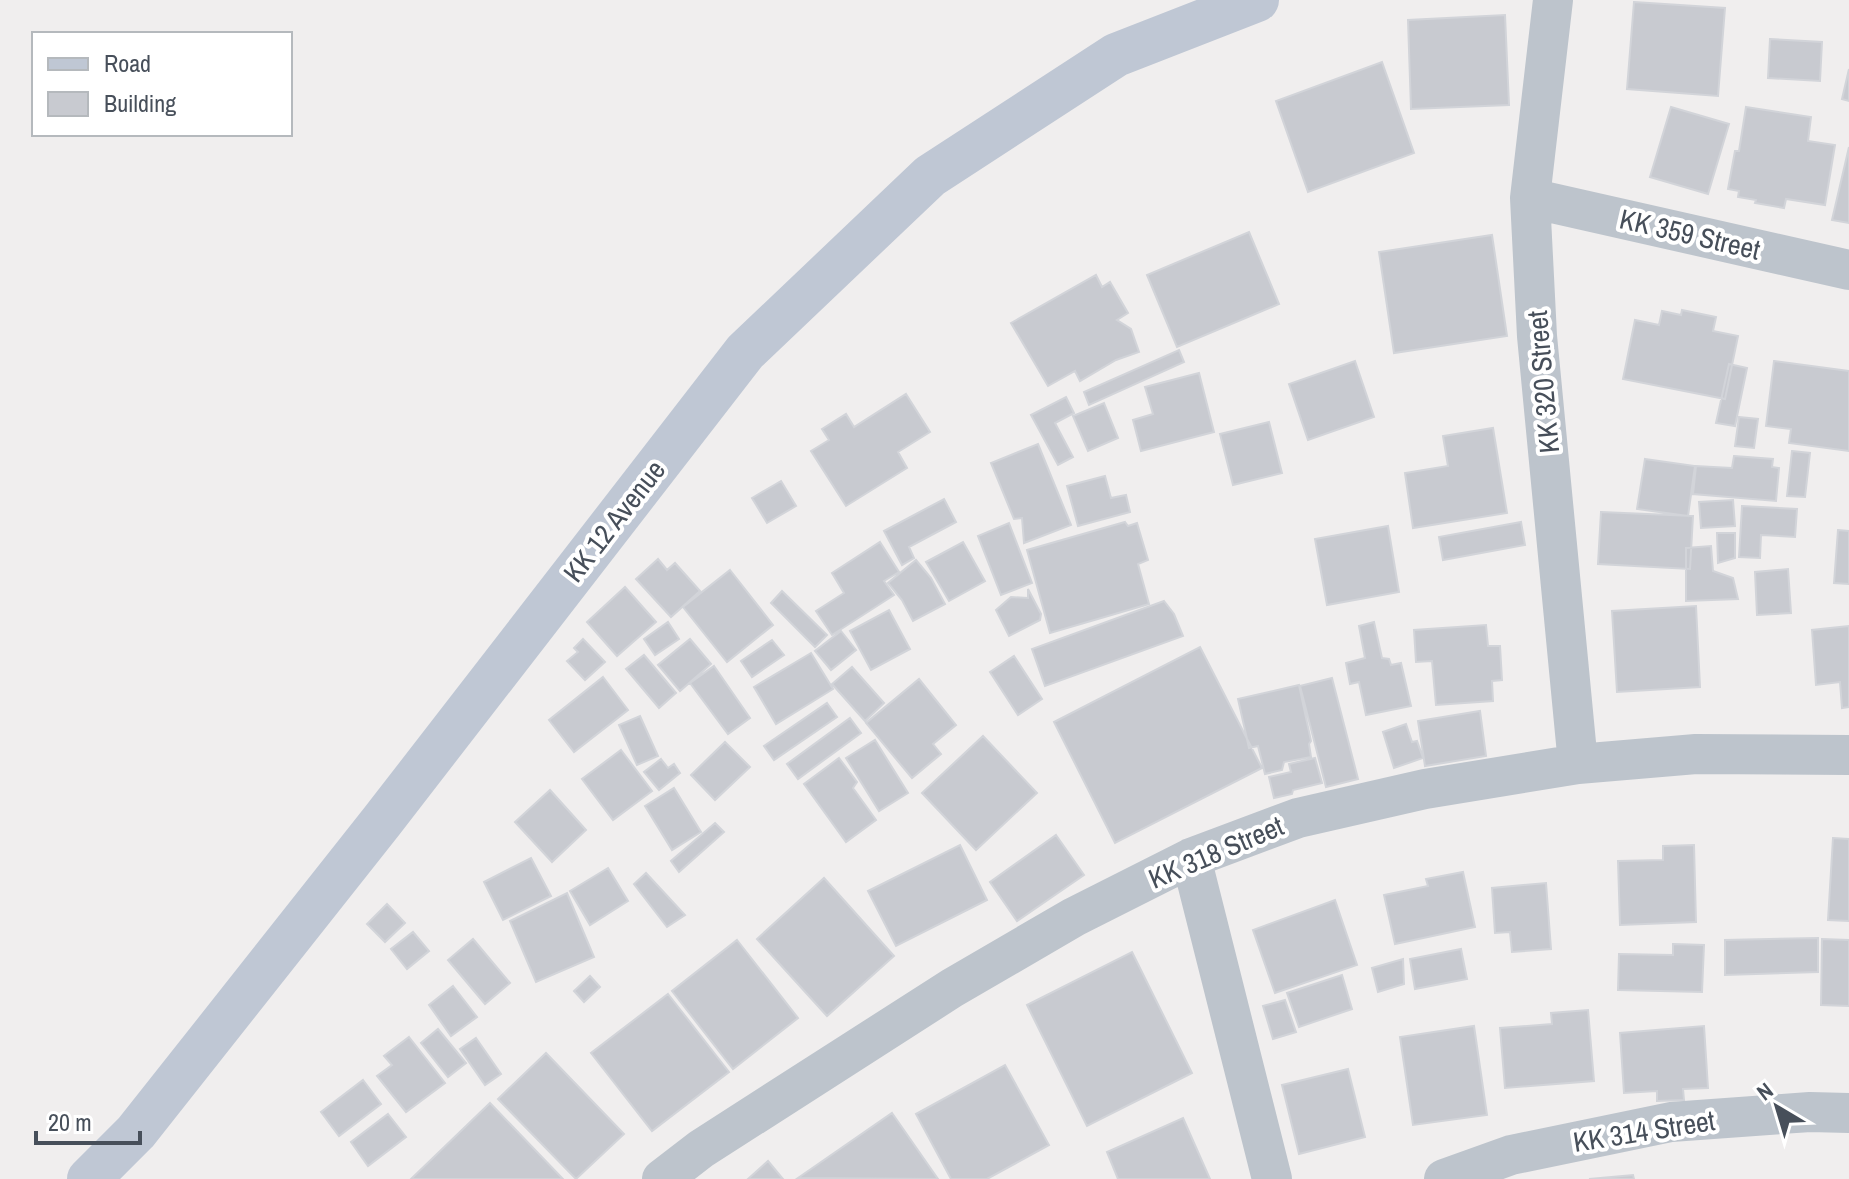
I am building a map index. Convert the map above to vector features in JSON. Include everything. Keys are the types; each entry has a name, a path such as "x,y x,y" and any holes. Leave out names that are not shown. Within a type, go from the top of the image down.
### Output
{"main road":[{"name":"KK 12 Avenue","path":"89,1179 136,1132 382,821 745,352 930,176 1116,55 1257,0"}],"street":[{"name":"KK 320 Street","path":"1553,0 1530,198 1537,336 1578,764"},
{"name":"KK 359 Street","path":"1530,198 1849,270"},
{"name":"KK 318 Street","path":"662,1179 701,1149 952,988 1074,917 1191,858 1298,818 1425,789 1578,764 1696,754 1849,755"},
{"path":"1191,858 1272,1179"},
{"name":"KK 314 Street","path":"1444,1179 1511,1155 1671,1122 1810,1112 1849,1113"}],"building":[{"path":"1634,2 1725,8 1718,96 1627,89"},
{"path":"1505,15 1509,105 1411,109 1408,20"},
{"path":"1770,39 1822,42 1820,81 1768,78"},
{"path":"1382,62 1414,153 1308,192 1276,101"},
{"path":"1849,69 1849,101 1842,99"},
{"path":"1671,107 1729,124 1708,194 1650,177"},
{"path":"1746,107 1811,117 1808,141 1835,145 1825,205 1786,199 1784,208 1755,203 1756,200 1738,197 1739,191 1728,189 1735,151 1739,151"},
{"path":"1849,147 1849,223 1832,220"},
{"path":"1249,232 1279,304 1177,347 1147,275"},
{"path":"1492,235 1507,336 1394,353 1379,252"},
{"path":"1096,275 1102,287 1110,282 1128,313 1117,320 1131,329 1139,352 1116,360 1080,381 1075,371 1048,386 1011,323"},
{"path":"1682,310 1716,317 1713,331 1738,336 1725,399 1623,379 1635,320 1659,325 1662,311 1681,315"},
{"path":"1179,350 1184,362 1089,405 1084,392"},
{"path":"1355,361 1374,417 1308,440 1289,384"},
{"path":"1774,361 1849,371 1849,451 1789,443 1791,429 1766,426"},
{"path":"1729,364 1747,368 1735,426 1716,423"},
{"path":"1199,373 1214,432 1141,451 1133,420 1153,414 1145,387"},
{"path":"906,394 930,432 898,452 907,468 846,506 811,451 829,440 822,429 846,414 854,427"},
{"path":"1066,397 1074,413 1055,423 1073,457 1058,465 1031,415"},
{"path":"1104,403 1118,438 1088,451 1073,416"},
{"path":"1739,417 1758,419 1754,448 1735,446"},
{"path":"1269,422 1282,473 1233,485 1220,434"},
{"path":"1493,428 1507,513 1413,528 1405,473 1448,466 1443,436"},
{"path":"1038,444 1071,525 1024,543 1022,518 1014,519 991,463"},
{"path":"1792,451 1810,453 1805,497 1787,496"},
{"path":"1734,456 1773,459 1772,467 1779,468 1776,501 1693,494 1696,466 1732,468"},
{"path":"1645,459 1695,466 1688,516 1637,509"},
{"path":"1105,476 1111,498 1126,495 1130,512 1078,526 1067,486"},
{"path":"781,481 796,506 767,523 752,498"},
{"path":"944,499 956,522 909,547 914,558 902,565 884,531"},
{"path":"1733,500 1735,526 1701,528 1699,502"},
{"path":"1742,506 1797,509 1795,537 1761,535 1760,558 1739,557"},
{"path":"1601,512 1693,516 1690,569 1598,564"},
{"path":"1125,522 1128,526 1137,523 1148,560 1138,564 1149,604 1050,633 1027,550"},
{"path":"1521,522 1525,545 1443,560 1439,537"},
{"path":"1009,523 1032,583 1001,595 978,536"},
{"path":"1388,526 1399,592 1327,605 1315,539"},
{"path":"1838,530 1849,531 1849,584 1834,583"},
{"path":"1717,533 1735,533 1735,558 1718,563"},
{"path":"880,542 899,572 884,581 894,595 832,635 816,611 844,593 832,573"},
{"path":"963,542 985,581 949,601 926,562"},
{"path":"1711,546 1713,571 1733,578 1738,599 1686,601 1686,548"},
{"path":"658,559 667,570 675,563 700,591 671,617 636,579"},
{"path":"916,560 931,578 945,604 913,621 888,583"},
{"path":"1788,569 1791,613 1757,615 1755,572"},
{"path":"730,570 773,625 727,662 683,607"},
{"path":"625,587 656,622 617,656 587,622"},
{"path":"1028,589 1041,614 1040,620 1009,636 996,610 1011,597 1028,598"},
{"path":"782,591 827,635 815,647 771,603"},
{"path":"1164,601 1174,614 1183,636 1045,686 1032,649"},
{"path":"1696,606 1700,687 1617,692 1612,611"},
{"path":"889,610 910,649 871,670 850,631"},
{"path":"668,622 679,639 655,655 644,639"},
{"path":"1374,622 1382,658 1389,659 1391,665 1401,663 1411,706 1366,715 1359,682 1350,684 1346,663 1365,658 1359,626"},
{"path":"1486,625 1488,646 1500,646 1502,680 1492,681 1493,701 1436,705 1432,661 1416,662 1414,630"},
{"path":"1849,626 1849,707 1842,708 1840,682 1816,685 1812,630"},
{"path":"841,631 856,650 831,670 815,651"},
{"path":"583,639 605,662 585,680 567,661 578,652 574,648"},
{"path":"690,639 711,664 680,691 658,665"},
{"path":"772,640 784,655 752,677 741,661"},
{"path":"1200,647 1262,768 1115,843 1054,722"},
{"path":"811,653 833,689 776,724 754,687"},
{"path":"644,655 676,693 659,708 626,669"},
{"path":"1014,656 1042,699 1018,715 990,672"},
{"path":"714,666 750,718 728,734 690,683"},
{"path":"852,667 884,703 865,721 832,684"},
{"path":"603,677 628,710 574,752 549,720"},
{"path":"1332,678 1358,779 1326,787 1300,686"},
{"path":"919,679 956,725 933,744 941,754 912,778 866,723"},
{"path":"1299,685 1311,741 1311,757 1284,762 1282,770 1265,774 1258,746 1249,748 1238,699"},
{"path":"827,703 837,717 774,760 764,746"},
{"path":"1480,711 1486,756 1425,766 1418,721"},
{"path":"640,716 658,756 637,765 619,725"},
{"path":"850,718 861,733 798,779 787,764"},
{"path":"1406,724 1412,742 1417,741 1423,758 1394,768 1383,732"},
{"path":"983,736 1037,793 976,850 922,793"},
{"path":"875,740 908,793 879,811 846,758"},
{"path":"725,742 750,767 715,800 691,775"},
{"path":"621,750 652,791 613,820 582,779"},
{"path":"839,758 857,782 853,788 876,820 846,842 804,784"},
{"path":"1315,758 1322,783 1274,798 1269,777 1291,772 1289,764"},
{"path":"661,759 668,768 674,764 680,773 659,790 644,772"},
{"path":"674,788 701,832 672,850 645,806"},
{"path":"550,790 586,830 552,862 515,822"},
{"path":"715,823 724,832 679,872 671,861"},
{"path":"1056,835 1084,875 1017,921 990,882"},
{"path":"1833,838 1849,839 1849,921 1828,920"},
{"path":"960,845 987,900 896,946 868,891"},
{"path":"1694,845 1696,922 1620,925 1618,861 1663,860 1663,846"},
{"path":"531,858 551,896 503,920 484,882"},
{"path":"608,868 628,901 590,925 570,891"},
{"path":"1463,872 1475,927 1395,944 1384,895 1428,886 1426,879"},
{"path":"646,873 685,915 667,927 634,884"},
{"path":"824,878 894,956 827,1016 757,939"},
{"path":"1546,883 1551,949 1512,952 1510,932 1495,933 1492,888"},
{"path":"567,893 594,957 536,982 510,921"},
{"path":"1335,900 1357,965 1275,993 1253,930"},
{"path":"387,904 405,923 385,942 367,924"},
{"path":"413,932 429,951 407,969 391,949"},
{"path":"1818,938 1818,972 1725,975 1725,940"},
{"path":"473,939 510,983 485,1004 448,960"},
{"path":"1822,939 1849,940 1849,1006 1821,1005"},
{"path":"737,940 798,1018 733,1069 672,991"},
{"path":"1673,944 1704,945 1702,992 1618,990 1619,954 1673,955"},
{"path":"1461,949 1467,979 1415,989 1410,959"},
{"path":"1132,952 1192,1073 1087,1126 1027,1005"},
{"path":"1403,959 1404,984 1378,992 1372,968"},
{"path":"1342,975 1352,1009 1299,1027 1287,993"},
{"path":"590,976 600,987 584,1002 574,991"},
{"path":"453,986 477,1017 451,1036 429,1005"},
{"path":"668,994 729,1072 652,1131 591,1053"},
{"path":"1285,1000 1296,1032 1273,1039 1263,1006"},
{"path":"1588,1010 1594,1081 1505,1088 1500,1028 1552,1024 1551,1013"},
{"path":"1474,1026 1487,1115 1413,1125 1400,1037"},
{"path":"1704,1026 1708,1088 1683,1089 1684,1100 1657,1101 1657,1091 1624,1093 1620,1033"},
{"path":"438,1029 466,1063 448,1077 421,1043"},
{"path":"409,1037 445,1083 406,1112 377,1076 392,1065 384,1056"},
{"path":"476,1038 501,1074 485,1085 460,1049"},
{"path":"546,1053 624,1134 576,1179 498,1099"},
{"path":"1005,1065 1049,1145 987,1179 951,1179 916,1114"},
{"path":"1348,1069 1365,1137 1299,1154 1282,1085"},
{"path":"363,1080 381,1104 339,1136 321,1112"},
{"path":"490,1103 563,1179 411,1179"},
{"path":"892,1113 938,1179 798,1178"},
{"path":"388,1114 406,1137 368,1166 351,1142"},
{"path":"1183,1118 1210,1179 1118,1179 1107,1152"},
{"path":"768,1161 783,1179 748,1179"},
{"path":"1633,1175 1634,1179 1589,1179"}]}
